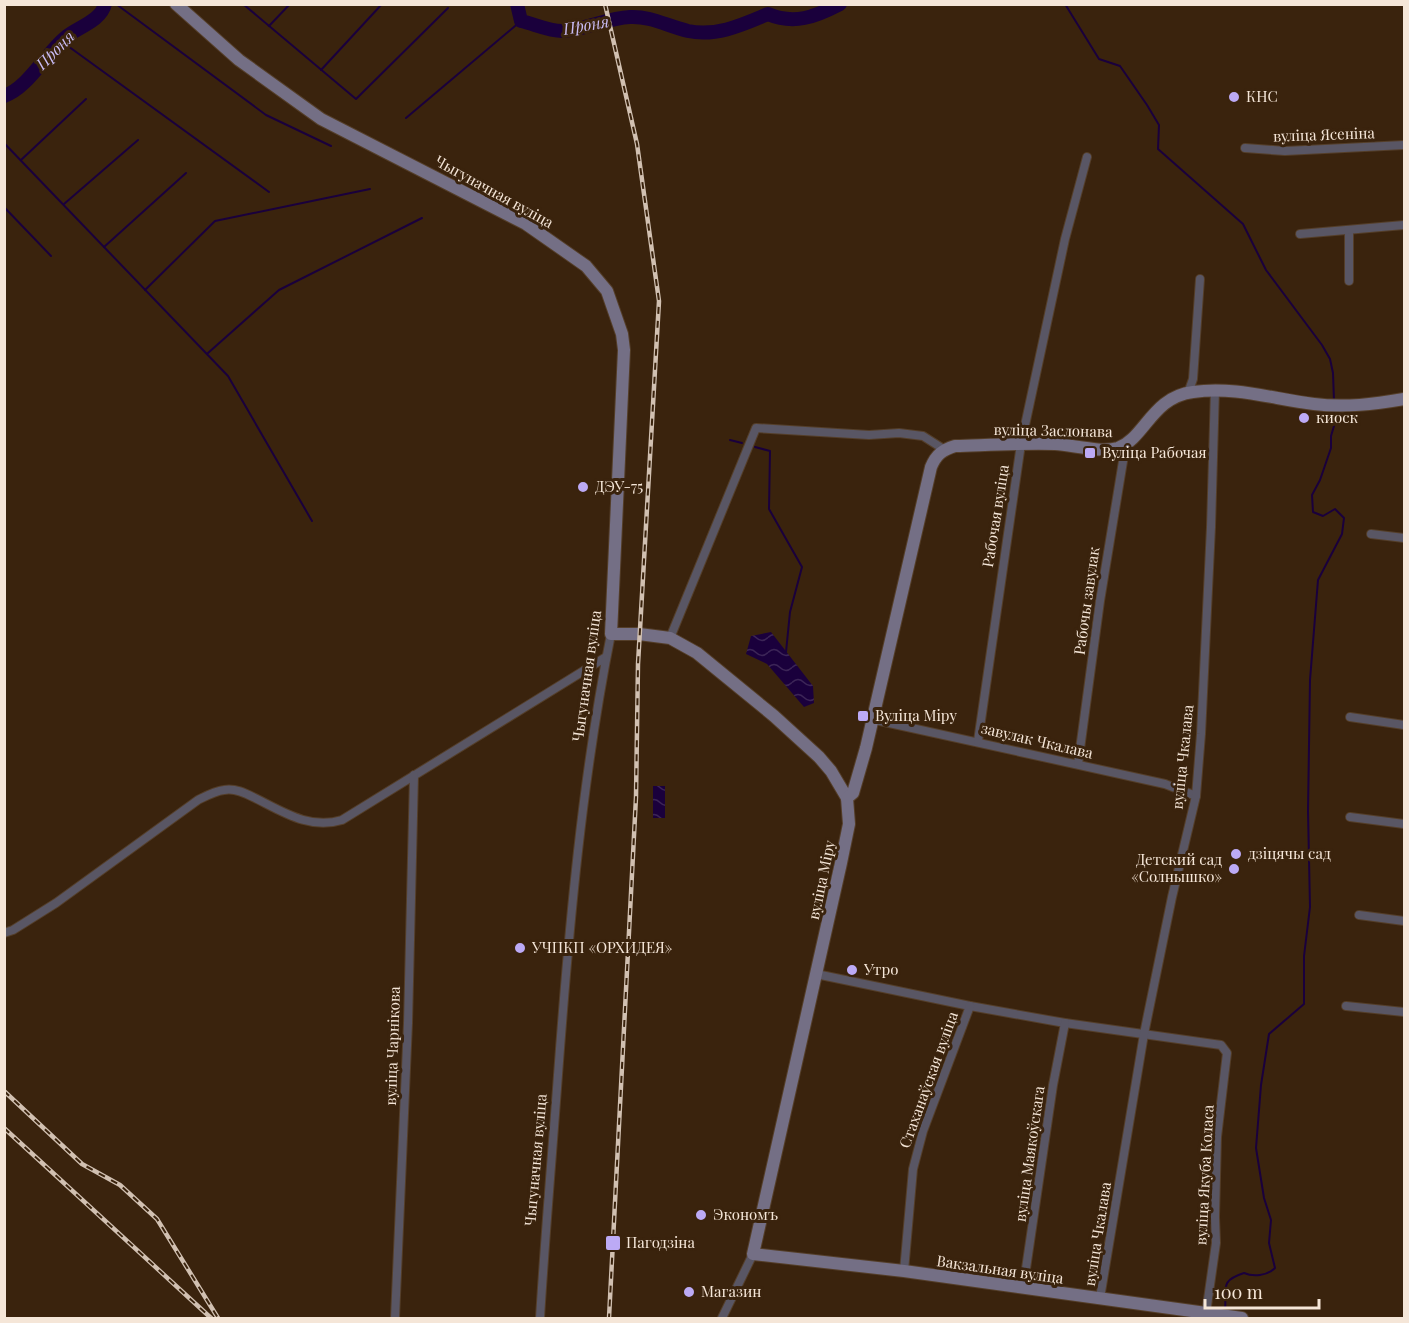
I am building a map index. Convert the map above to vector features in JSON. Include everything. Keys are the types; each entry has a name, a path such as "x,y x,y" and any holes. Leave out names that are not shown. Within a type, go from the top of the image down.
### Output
{"street":[{"name":"Чыгуначная вуліца","path":"176,5 239,60 321,118 526,224 586,266 607,291 621,334 624,351 611,634 584,792 576,861 540,1318"},
{"name":"вуліца Ясеніна","path":"1245,148 1285,151 1404,145"},
{"name":"Рабочая вуліца","path":"978,741 1021,444 1065,239 1087,157"},
{"path":"1300,234 1404,225"},
{"path":"1349,230 1349,281"},
{"path":"1188,393 1193,379 1200,279"},
{"name":"вуліца Заслонава","path":"945,450 955,446 1021,444 1117,448 1126,443 1157,409 1188,393 1215,390 1244,391 1315,404 1366,406 1404,399"},
{"name":"вуліца Чкалава","path":"1100,1298 1144,1034 1172,897 1196,796 1202,734 1215,390"},
{"path":"670,638 756,428 869,435 899,433 923,436 945,450"},
{"name":"Рабочы завулак","path":"1078,764 1100,601 1126,443"},
{"name":"вуліца Міру","path":"722,1318 753,1254 849,824 848,798 853,793 866,748 871,718 931,467 936,456 945,450"},
{"path":"1371,534 1404,538"},
{"path":"611,634 639,634 670,638 697,653 774,716 825,764 848,798"},
{"path":"4,933 13,930 56,903 198,800 212,793 226,789 241,791 301,820 330,824 342,820 606,657"},
{"path":"1350,717 1404,725"},
{"name":"завулак Чкалава","path":"871,718 1165,784 1196,796"},
{"name":"вуліца Чарнікова","path":"395,1318 407,1045 414,775"},
{"path":"1350,817 1404,824"},
{"path":"1359,915 1404,921"},
{"name":"Стаханаўская вуліца","path":"816,974 970,1006 1144,1034"},
{"name":"Стаханаўская вуліца","path":"904,1271 913,1169 923,1131 970,1006"},
{"path":"1346,1006 1404,1012"},
{"name":"вуліца Маякоўскага","path":"1023,1289 1053,1086 1065,1023"},
{"name":"вуліца Якуба Коласа","path":"1144,1034 1221,1045 1227,1053 1217,1137 1216,1243 1206,1313"},
{"name":"Вакзальная вуліца","path":"753,1254 904,1271 1242,1318"}],"water":[{"path":"771,632 813,686 814,703 804,707 767,664 746,654 751,636"},
{"path":"653,786 665,786 665,818 653,818"}],"waterway":[{"name":"Проня","path":"4,96 21,86 66,37 99,15 105,4"},
{"path":"116,4 266,115 331,146"},
{"path":"243,4 356,99 448,8"},
{"path":"269,26 290,4"},
{"path":"321,70 382,4"},
{"name":"Проня","path":"517,4 521,21 557,31 630,17 645,18 698,32 729,29 768,14 787,19 804,18 822,13 840,4"},
{"path":"1065,4 1099,59 1120,66 1147,105 1159,125 1158,149 1243,224 1266,270 1330,359 1334,401"},
{"path":"406,118 521,21"},
{"path":"61,41 269,192"},
{"path":"21,160 86,99"},
{"path":"64,204 138,140"},
{"path":"4,143 228,376 312,521"},
{"path":"104,247 186,173"},
{"path":"145,290 215,221 370,189"},
{"path":"4,207 51,256"},
{"path":"208,353 279,290 422,218"},
{"path":"1225,1310 1226,1286 1231,1279 1244,1273 1264,1274 1275,1268 1269,1243 1271,1220 1264,1198 1256,1148 1261,1085 1269,1034 1304,1004 1304,956 1310,907 1308,811 1310,680 1318,580 1342,534 1344,518 1335,509 1323,516 1313,512 1312,495 1331,448 1334,409"},
{"path":"730,440 742,443"},
{"path":"755,447 770,451 769,509 802,567 790,612 786,652"}],"railway":[{"path":"605,4 637,144 659,301 638,664 636,797 609,1318"},
{"path":"4,1091 82,1164 120,1185 157,1219 218,1318"},
{"path":"4,1128 211,1318"}],"place":[{"name":"КНС","path":"1234,97"},
{"name":"киоск","path":"1304,418"},
{"name":"Вуліца Рабочая","path":"1090,453"},
{"name":"ДЭУ-75","path":"583,487"},
{"name":"Вуліца Міру","path":"863,716"},
{"name":"дзіцячы сад","path":"1236,854"},
{"name":"Детский сад «Солнышко»","path":"1234,869"},
{"name":"УЧПКП «ОРХИДЕЯ»","path":"520,948"},
{"name":"Утро","path":"852,970"},
{"name":"Экономъ","path":"701,1215"},
{"name":"Пагодзіна","path":"613,1243"},
{"name":"Магазин","path":"689,1292"}]}
